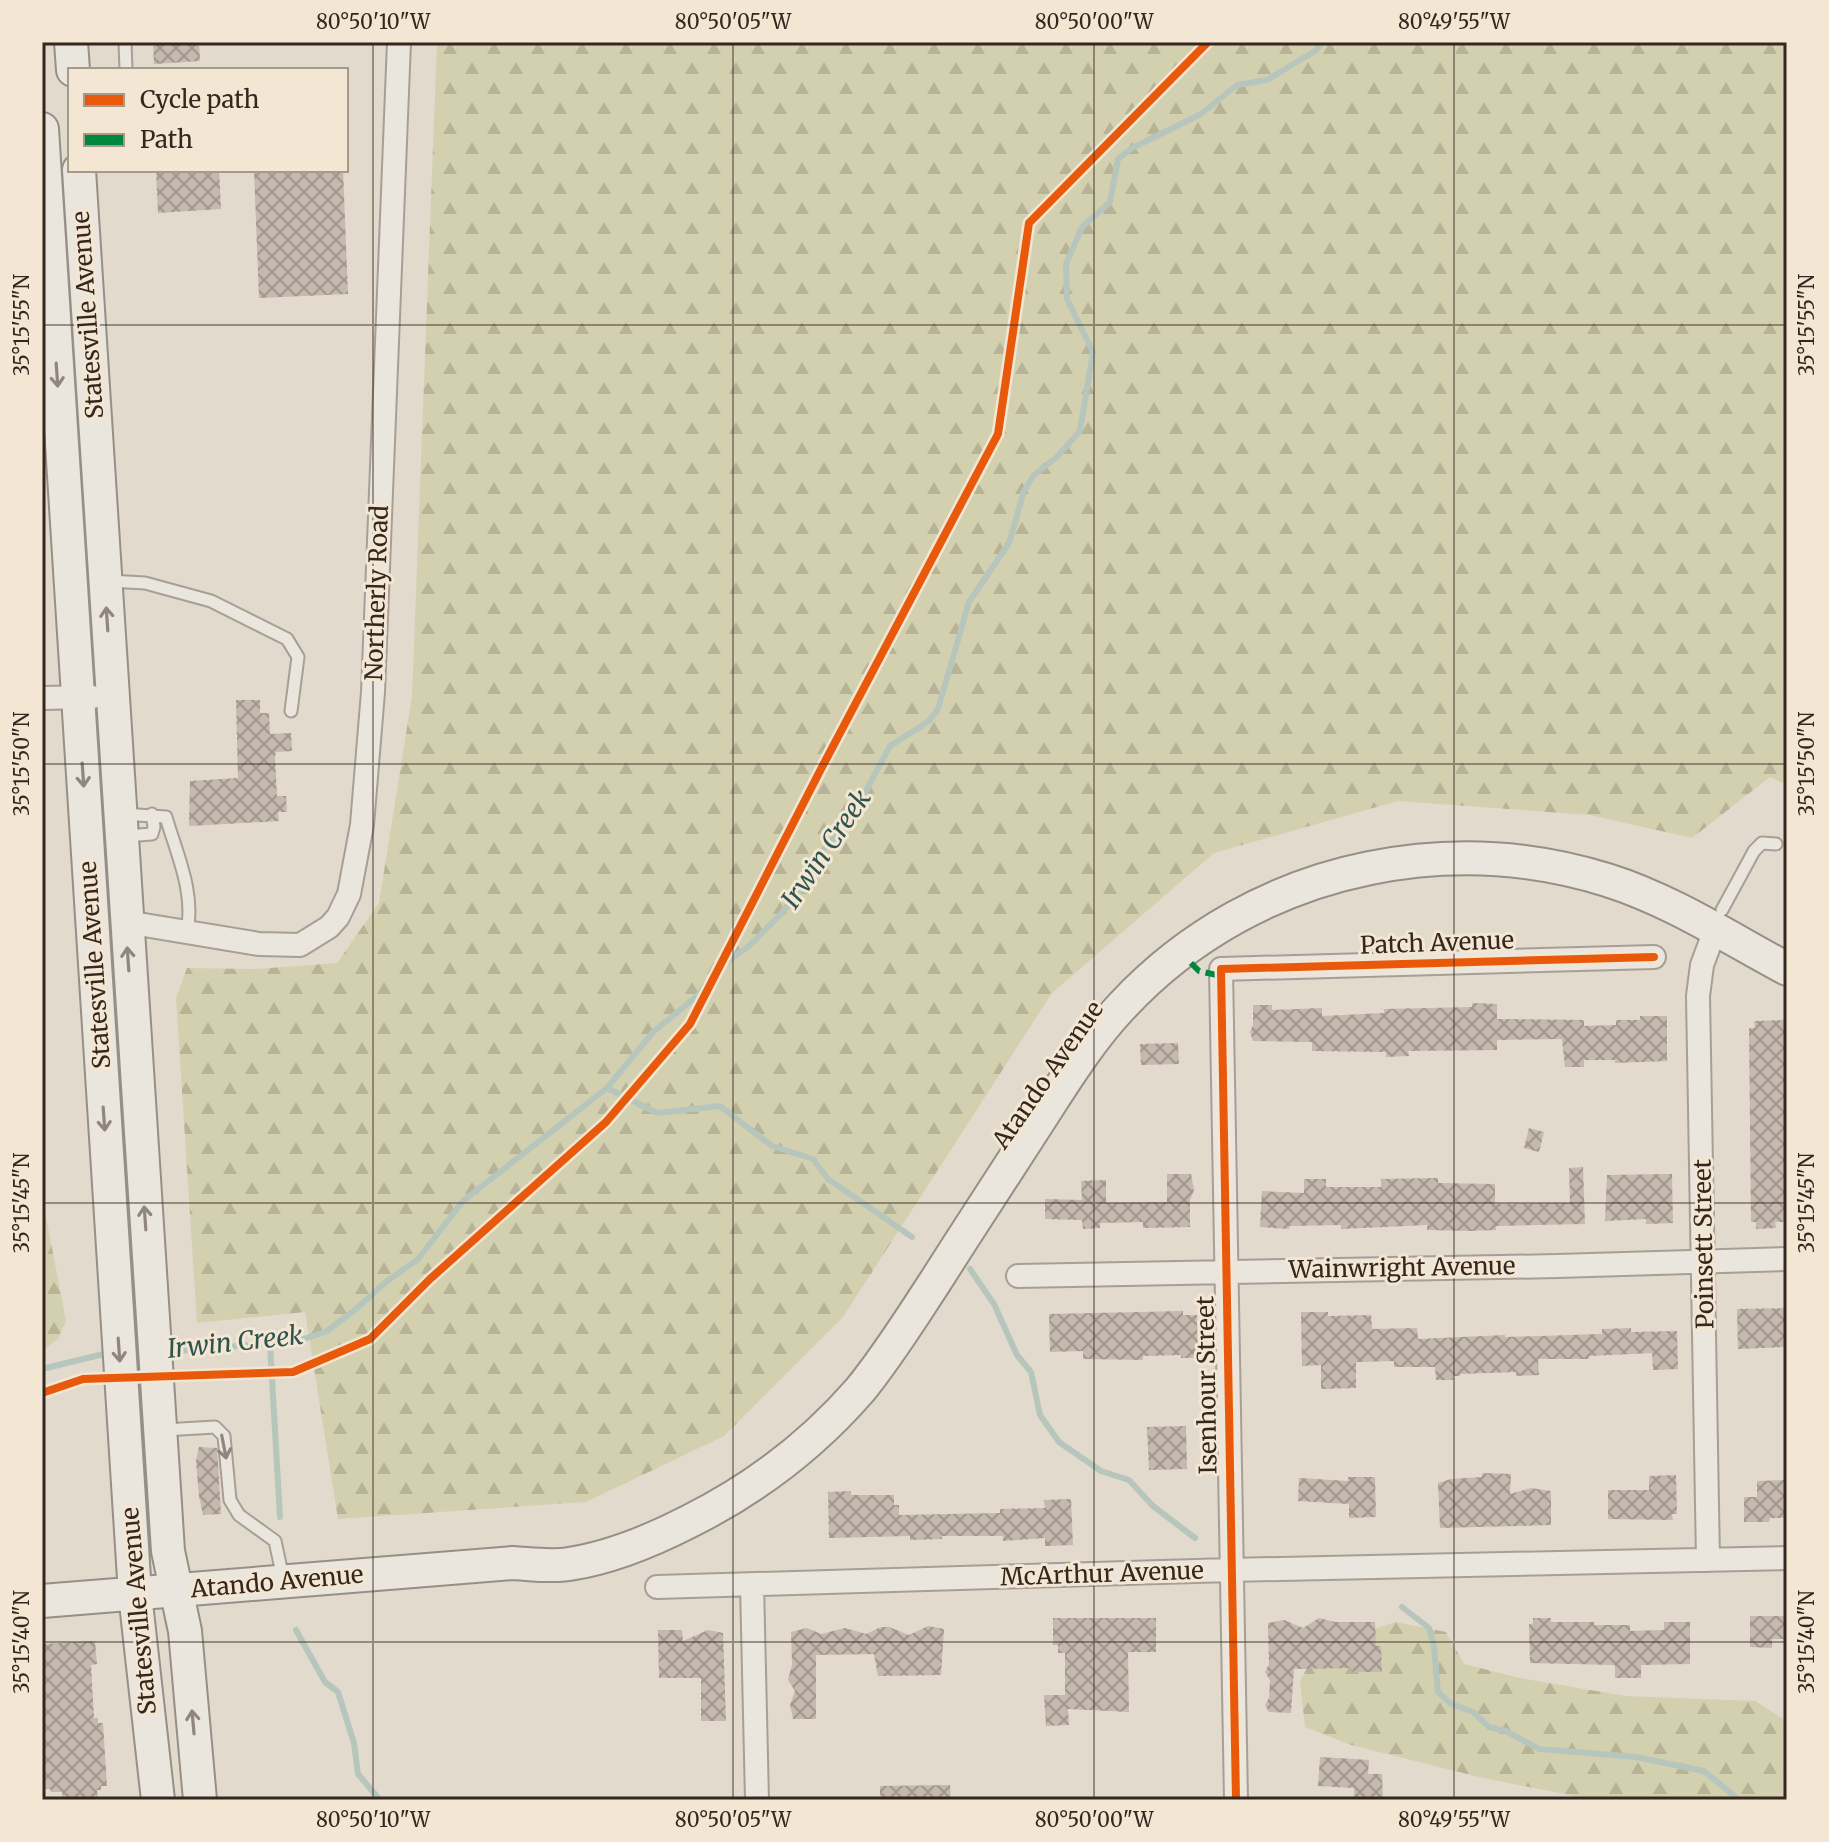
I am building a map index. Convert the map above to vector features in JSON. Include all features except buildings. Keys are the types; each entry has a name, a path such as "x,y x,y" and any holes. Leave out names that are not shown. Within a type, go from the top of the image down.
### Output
{"main road":[{"path":"71,42 73,68"},
{"name":"Statesville Avenue","path":"42,129 135,1594 158,1800"},
{"name":"Statesville Avenue","path":"79,172 168,1551 185,1631 200,1800"},
{"name":"Atando Avenue","path":"42,1601 513,1563 566,1565 613,1552 677,1528 746,1489 810,1440 861,1388 891,1348 1072,1071 1109,1020 1171,961 1242,914 1299,888 1355,871 1426,860 1492,859 1564,869 1608,881 1787,945"},
{"name":"Atando Avenue","path":"1718,920 1787,969"}],"street":[{"name":"Northerly Road","path":"126,922 259,944 300,945 320,934 338,917 352,883 362,825 373,692 399,42"},
{"path":"42,698 112,697"},
{"name":"Poinsett Street","path":"1708,1560 1698,996 1702,965 1718,920"},
{"name":"Patch Avenue","path":"1221,969 1654,957"},
{"name":"Isenhour Street","path":"1221,969 1236,1800"},
{"name":"Wainwright Avenue","path":"1018,1276 1787,1259"},
{"name":"McArthur Avenue","path":"657,1587 1787,1558"},
{"path":"752,1585 757,1800"}],"lane":[{"path":"125,42 126,68"},
{"path":"104,581 145,583 211,601 287,639 298,657 291,711"},
{"path":"120,825 144,836 152,834 152,814"},
{"path":"120,825 152,814 166,817 192,909 187,932"},
{"path":"1718,920 1754,851 1762,843 1776,844"},
{"path":"159,1415 215,1427 224,1436 230,1500 239,1515 275,1541 284,1582"}],"green space":[{"path":"437,42 1787,42 1787,785 1770,777 1692,838 1590,815 1398,801 1214,853 1052,993 843,1317 724,1436 586,1502 338,1519 305,1312 197,1323 176,998 187,968 256,969 337,963 379,903 412,696"},
{"path":"42,1196 66,1321 58,1339 42,1351"},
{"path":"1396,1622 1446,1632 1464,1664 1520,1678 1626,1696 1755,1701 1787,1721 1787,1800 1594,1800 1479,1777 1351,1745 1305,1727 1300,1681 1319,1646"}],"waterway":[{"name":"Irwin Creek","path":"163,1352 298,1341 327,1331 418,1259 463,1201 607,1088 653,1032 696,997 722,965 748,947 781,914 800,891 813,862 851,819 890,746 929,721 938,709 969,602 1009,543 1024,491 1034,475 1057,457 1080,431 1093,352 1067,299 1066,264 1082,227 1110,202 1118,159 1132,148 1201,114 1237,85 1267,80 1315,51 1323,42"},
{"path":"607,1088 657,1113 720,1106 772,1146 813,1159 828,1179 912,1237"},
{"path":"970,1269 994,1304 1017,1355 1031,1372 1040,1415 1059,1442 1101,1471 1129,1480 1153,1506 1195,1538"},
{"path":"270,1344 280,1517"},
{"name":"Irwin Creek","path":"42,1369 108,1353"},
{"path":"1402,1607 1429,1628 1434,1646 1438,1692 1451,1704 1473,1712 1489,1727 1506,1731 1539,1749 1636,1757 1704,1771 1739,1800"},
{"path":"296,1630 325,1682 338,1692 354,1743 358,1774 380,1800"}],"marked path":[{"path":"1191,963 1199,971 1221,976"}],"cycle path":[{"path":"42,1393 83,1379 293,1372 370,1339 430,1279 606,1122 690,1024 998,434 1029,223 1208,42"},
{"path":"1236,1800 1221,969 1654,957"}]}
